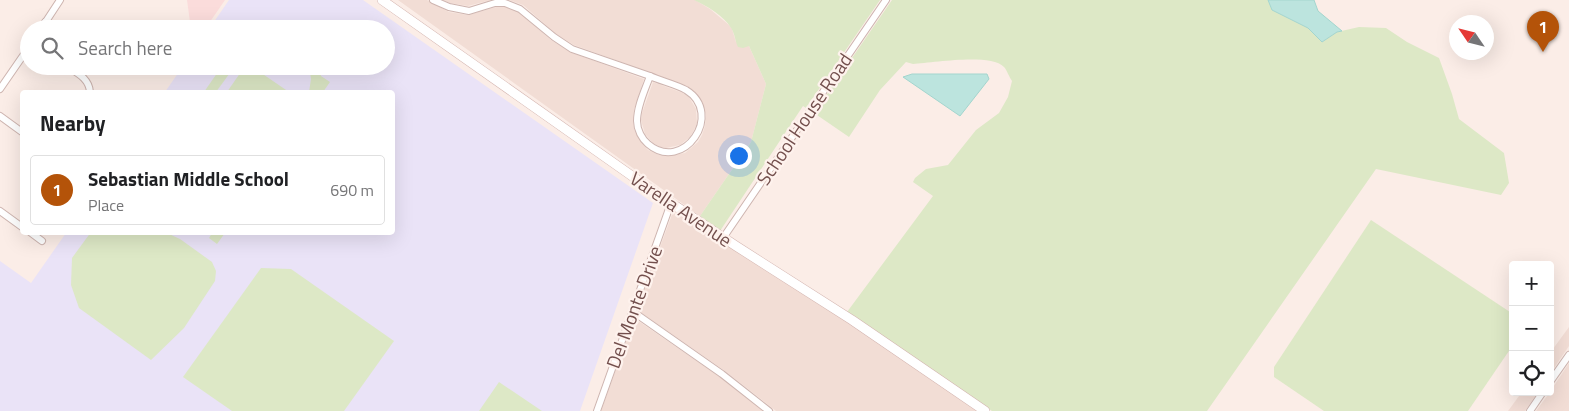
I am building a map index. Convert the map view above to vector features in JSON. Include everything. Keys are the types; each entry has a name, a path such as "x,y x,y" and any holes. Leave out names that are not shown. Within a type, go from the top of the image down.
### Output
{"street":[{"path":"46,20 60,0"},
{"name":"Varella Avenue","path":"382,0 671,203 852,320 985,411"},
{"path":"433,0 449,8 468,11 495,3 505,3 520,9 554,37 572,48 650,76 685,89 697,101 702,116 694,140 682,149 667,152 659,150 651,147 641,135 637,120 650,76"},
{"name":"School House Road","path":"723,238 886,0"},
{"path":"0,90 20,60"},
{"path":"80,75 85,78 90,90"},
{"path":"0,116 20,131"},
{"name":"Del Monte Drive","path":"597,411 671,203"},
{"path":"0,211 20,226"},
{"path":"34,235 42,240"},
{"path":"632,311 722,374 769,411"},
{"path":"1554,376 1569,355"},
{"path":"1530,411 1540,396"}],"shaded area":[{"path":"187,0 225,0 211,20 190,20"},
{"path":"229,0 363,0 392,20 215,20"},
{"path":"398,0 427,0 449,12 468,15 496,7 505,7 519,12 551,40 570,52 644,79 634,110 634,129 648,150 659,155 668,156 685,153 698,142 702,135 706,115 704,107 695,92 687,86 574,45 556,34 523,5 509,0 695,0 710,9 729,25 736,42 749,46 766,84 751,142 700,216"},
{"path":"442,0 491,0 468,6"},
{"path":"395,22 653,203 580,411 0,411 0,261 31,283 65,235 395,235 395,90 166,90 177,75 395,75"},
{"path":"653,82 683,93 689,97 696,109 697,123 694,130 690,137 680,145 666,148 660,147 653,143 645,134 641,120 642,113"},
{"path":"674,209 850,323 978,411 776,411 725,371 637,310"},
{"path":"634,318 720,377 763,411 601,411"},
{"path":"1569,327 1569,346 1554,368 1554,348"},
{"path":"1569,363 1569,411 1536,411 1547,396 1554,396 1554,386"},
{"path":"1519,396 1535,396 1525,411 1508,411"}],"green space":[{"path":"694,0 880,0 806,108 803,106 720,231 700,216 751,142 766,84 749,46 738,47 732,30 724,19 710,8"},
{"path":"892,0 1268,0 1272,10 1308,28 1322,42 1337,32 1359,27 1386,28 1407,42 1439,58 1459,119 1504,153 1509,183 1501,195 1376,169 1207,411 992,411 847,312 933,196 913,182 915,178 926,169 948,165 976,130 999,113 1008,97 1012,81 1004,67 987,60 913,64 906,62 880,90 849,137 814,113"},
{"path":"216,75 228,75 217,90 205,90"},
{"path":"239,75 264,75 286,90 228,90"},
{"path":"310,75 321,75 330,82 324,90 309,90"},
{"path":"1371,220 1509,311 1509,351 1468,411 1324,411 1274,377 1274,367"},
{"path":"89,235 171,235 212,262 216,271 215,281 184,328 151,360 79,308 71,285 72,258"},
{"path":"211,235 224,235 217,244 209,238"},
{"path":"261,268 291,269 394,341 344,411 232,411 183,377"},
{"path":"499,382 542,411 479,411"}],"water":[{"path":"1268,0 1314,0 1318,11 1342,31 1337,32 1322,42 1308,28 1272,10"},
{"path":"912,74 987,74 989,79 960,116 903,77"}],"place":[{"name":"Sebastian Middle School","path":"1543,52"}]}
